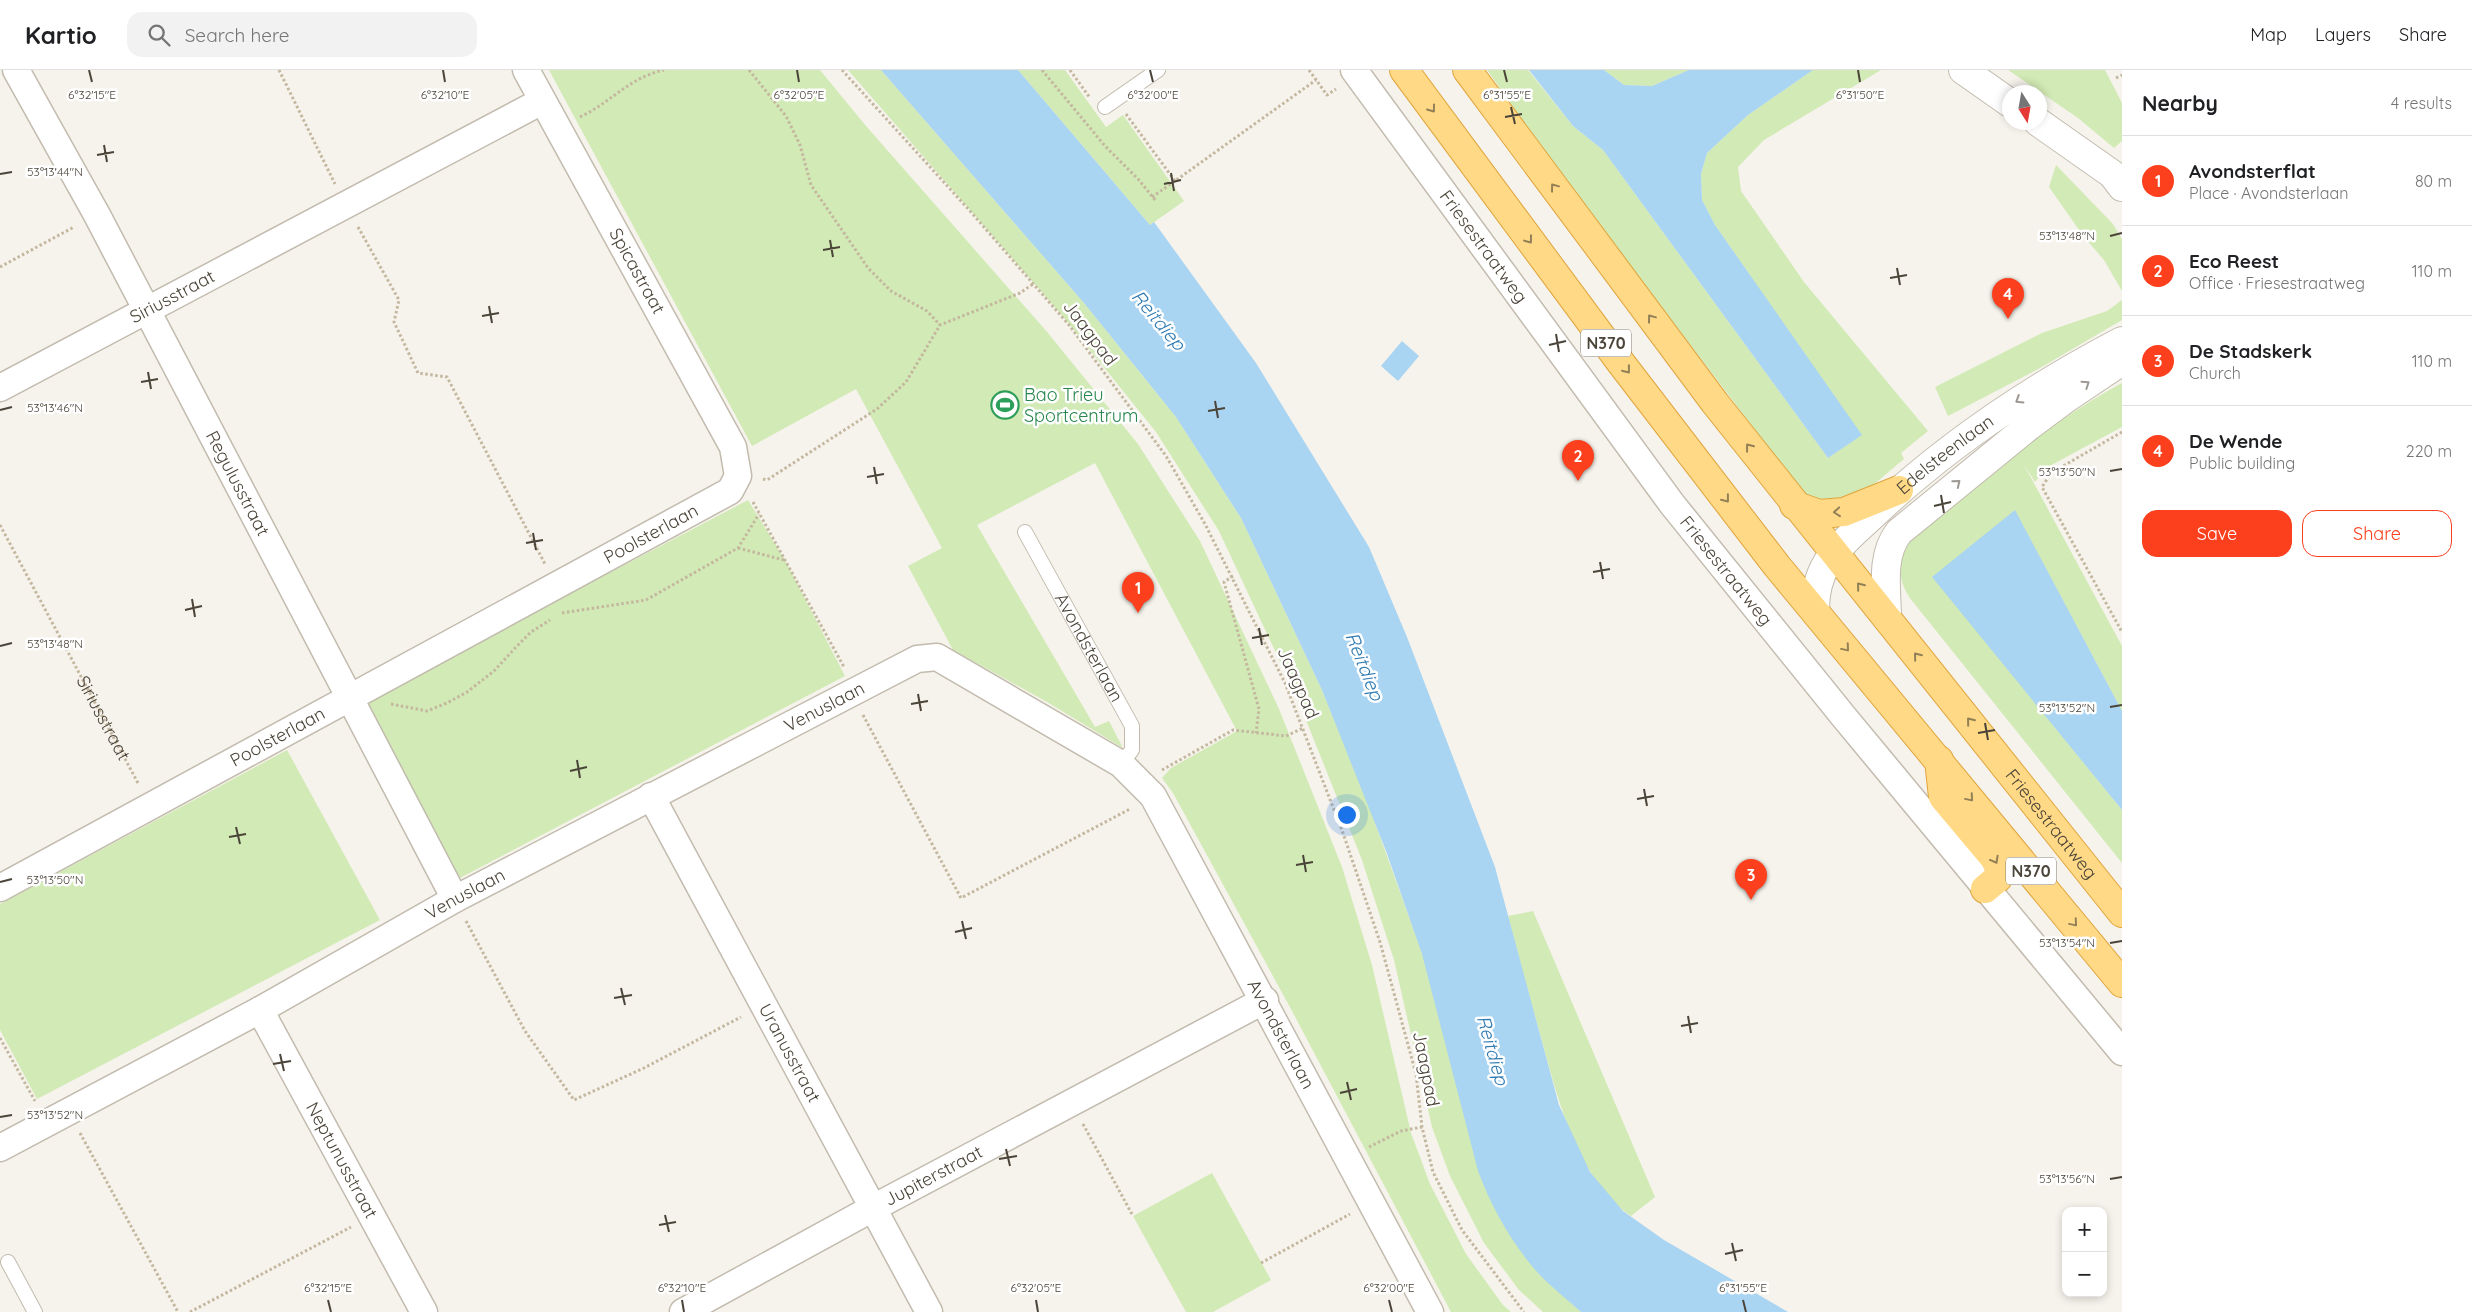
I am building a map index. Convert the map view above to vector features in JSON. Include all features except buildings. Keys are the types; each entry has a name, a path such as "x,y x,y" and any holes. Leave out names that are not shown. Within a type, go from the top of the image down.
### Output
{"highway":[{"name":"N370","path":"1404,70 1627,371 1777,566 2122,983"},
{"name":"Friesestraatweg","path":"1466,70 1715,403 1794,505 1887,618 2122,913"},
{"path":"1794,505 1819,514 1844,512 1899,490"},
{"path":"1939,760 1943,797 1995,858 1999,869 1998,878 1985,889"}],"street":[{"name":"Regulusstraat","path":"16,70 97,215 145,310 350,696 454,899"},
{"name":"Spicastraat","path":"526,70 734,447 738,476"},
{"name":"Friesestraatweg","path":"1354,70 1672,504 1985,889 2122,1052"},
{"path":"1963,70 2002,97"},
{"name":"Siriusstraat","path":"0,388 542,101"},
{"path":"2047,128 2112,174 2122,187"},
{"name":"Edelsteenlaan","path":"1815,610 1815,598 1821,574 1834,554 1899,490 1993,416 2074,367 2122,341"},
{"name":"Edelsteenlaan","path":"1887,618 1886,560 1894,538 1906,525 2060,402 2122,361"},
{"name":"Poolsterlaan","path":"0,888 730,491 738,476"},
{"name":"Avondsterlaan","path":"937,657 1121,764 1153,796 1265,1000 1430,1312"},
{"name":"Venuslaan","path":"0,1148 260,1010 454,899 917,659 937,657"},
{"name":"Uranusstraat","path":"651,796 929,1312"},
{"name":"Jupiterstraat","path":"683,1312 873,1208 1265,1000"},
{"name":"Neptunusstraat","path":"260,1010 424,1312"}],"lane":[{"path":"1099,104 1158,70"},
{"name":"Avondsterlaan","path":"1025,532 1132,726 1132,750 1121,764"},
{"path":"8,1262 35,1312"}],"path":[{"path":"278,70 346,206 399,300 394,322 418,373 447,377 556,585"},
{"path":"557,127 591,111 631,82 664,70"},
{"path":"749,70 786,116 800,145 811,185 868,268 891,291 927,310 940,326"},
{"name":"Jaagpad","path":"842,70 1069,325 1166,456 1233,576 1285,683 1344,833 1380,942 1416,1074 1422,1127 1432,1172 1462,1230 1524,1312"},
{"path":"1042,70 1100,139 1156,201"},
{"path":"1070,70 1099,104"},
{"path":"2116,78 2122,75"},
{"path":"1152,197 1316,80"},
{"path":"1123,111 1175,181"},
{"path":"0,267 97,215"},
{"path":"738,476 767,480 877,408 906,382 940,326 1020,293 1033,284"},
{"path":"2122,432 2051,473 2042,487 2122,632"},
{"path":"738,476 847,673 851,693 962,898 1153,796 1162,768 1233,730 1286,736 1303,728"},
{"path":"350,696 427,710 447,703 467,692 494,671 531,632 563,613 646,600 738,548 760,514"},
{"name":"Siriusstraat","path":"0,525 150,806"},
{"path":"738,548 784,560"},
{"path":"1233,576 1224,582 1259,709 1256,734"},
{"path":"454,899 525,1031 574,1100 644,1068 764,1005"},
{"path":"0,1038 57,1117 178,1312"},
{"path":"1071,1104 1133,1216"},
{"path":"1349,1158 1400,1131 1422,1127"},
{"path":"1261,1263 1372,1202"},
{"path":"190,1312 371,1216"}],"green space":[{"path":"549,70 820,70 866,126 1048,333 1138,444 1200,541 1279,709 1342,867 1372,965 1411,1133 1430,1184 1466,1254 1503,1305 1511,1312 1451,1312 1292,1011 1173,793 1162,778 1171,768 1237,731 1095,463 977,525 1095,727 1109,721 1123,748 1047,702 953,650 908,566 942,548 856,389 752,446"},
{"path":"848,70 881,70 1084,303 1176,417 1241,518 1322,690 1362,787 1538,1273 1581,1312 1543,1312 1519,1290 1484,1243 1450,1176 1432,1127 1394,960 1362,860 1298,700 1219,531 1156,432 1065,319"},
{"path":"1018,70 1065,70 1106,127 1123,115 1184,201 1150,225"},
{"path":"1487,70 1528,70 1573,126 1603,150 1828,458 1861,435 1715,225 1702,200 1701,174 1707,153 1748,115 1813,70 1881,70 1764,140 1738,167 1741,191 1804,282 1928,431 1901,453 1904,459 1866,491 1827,503 1804,494 1564,179"},
{"path":"1604,70 1689,70 1652,86 1624,85"},
{"path":"2008,70 2105,70 2122,103 2122,141 2114,148 2078,118 2047,97 2047,85 2030,85"},
{"path":"2056,165 2113,224 2122,239 2122,291 2104,260 2084,237 2049,187"},
{"path":"2122,300 2122,320 2040,368 1948,416 1935,387 2042,333 2107,311"},
{"path":"2122,383 2122,427 2046,468 2035,482 2023,463 2122,646 2122,711 2015,511 1933,577 2122,810 2122,863 1909,597 1902,583 1900,570 1905,542 2037,437"},
{"path":"748,500 785,560 845,676 460,878 366,701"},
{"path":"287,750 380,920 37,1099 0,1030 0,904"},
{"path":"1533,911 1655,1197 1631,1216 1612,1199 1595,1179 1570,1132 1561,1106 1508,916"},
{"path":"1212,1173 1271,1280 1213,1312 1186,1312 1133,1216"}],"water":[{"name":"Reitdiep","path":"881,70 1018,70 1150,225 1154,222 1256,363 1369,547 1407,637 1495,867 1559,1105 1590,1172 1623,1211 1664,1240 1788,1312 1581,1312 1543,1278 1511,1238 1496,1212 1478,1171 1422,954 1386,851 1322,690 1241,518 1176,417 1084,303"},
{"path":"1529,70 1604,70 1624,85 1652,86 1689,70 1813,70 1748,115 1707,153 1701,174 1702,200 1715,225 1862,435 1828,458 1603,150 1573,126"},
{"path":"1402,341 1419,356 1398,381 1381,366"},
{"path":"2015,510 2122,711 2122,810 1932,577"}],"place":[{"name":"De Wende","path":"2008,319"},
{"name":"Bao Trieu Sportcentrum","path":"1005,405"},
{"name":"Eco Reest","path":"1578,481"},
{"name":"Avondsterflat","path":"1138,613"},
{"name":"De Stadskerk","path":"1751,900"}]}
